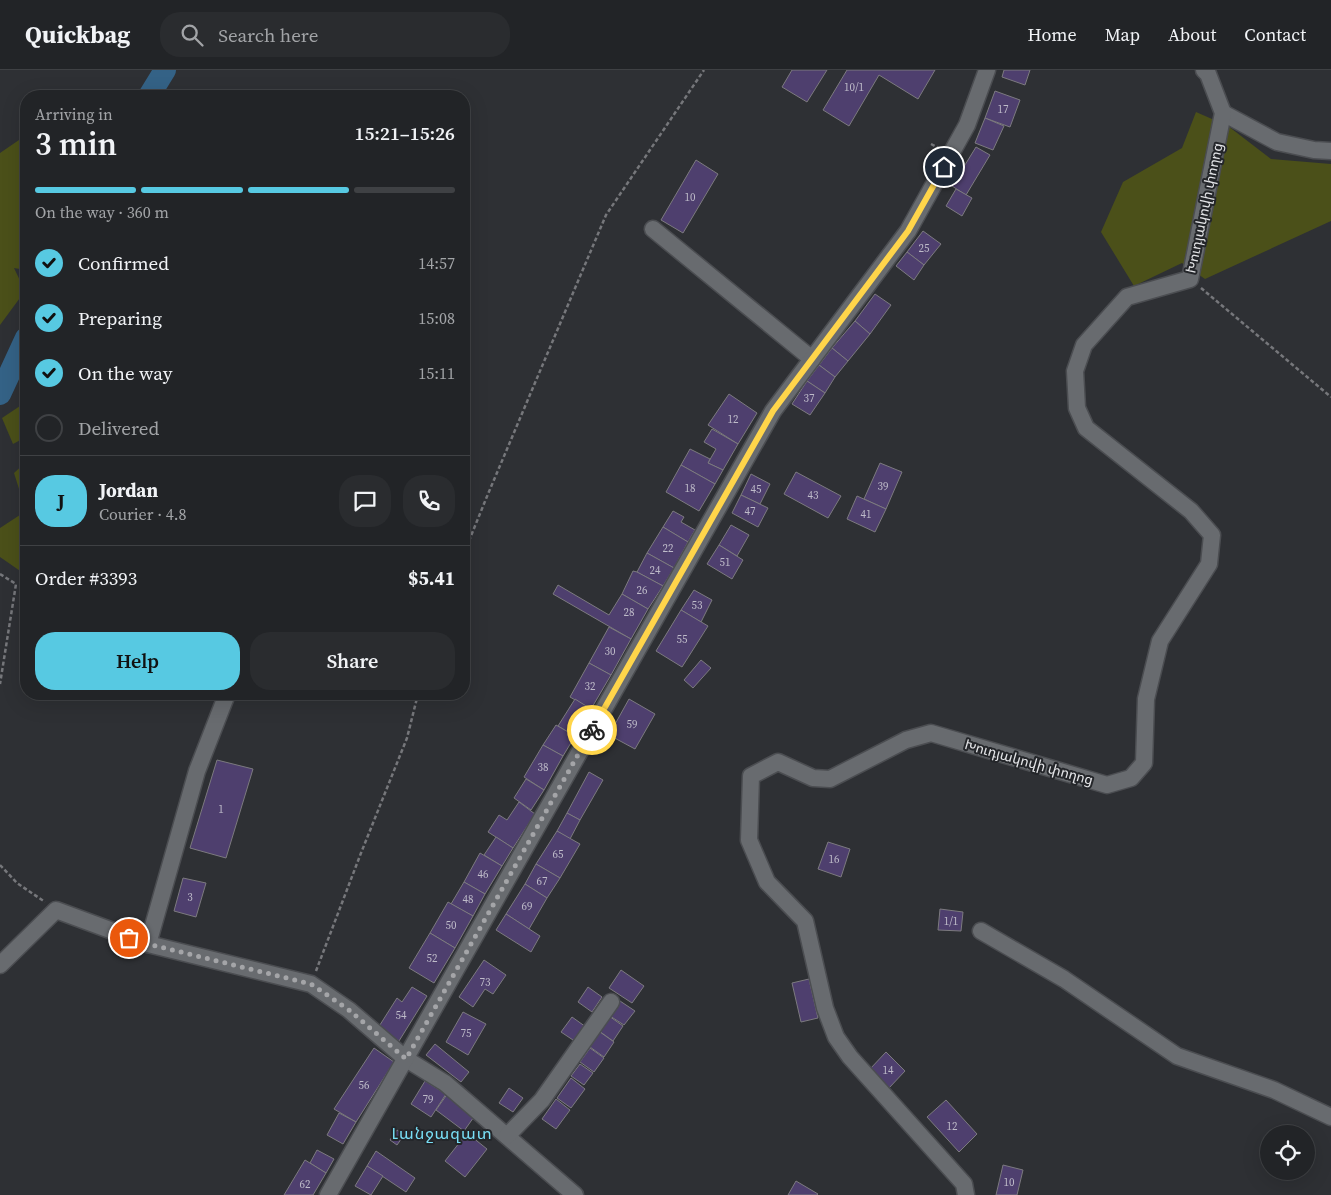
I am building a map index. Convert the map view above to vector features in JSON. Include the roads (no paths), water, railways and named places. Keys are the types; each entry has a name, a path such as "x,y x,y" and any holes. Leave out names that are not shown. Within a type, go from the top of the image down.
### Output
{"street":[{"path":"328,1195 773,411 908,231 967,125 987,70"},
{"path":"1204,70 1208,74 1223,112 1277,142 1331,152"},
{"name":"Խուդյակովի փողոց","path":"966,1195 964,1184 850,1057 836,1037 825,1008 805,921 767,882 749,840 751,776 778,762 813,778 830,779 906,740 931,733 1107,785 1131,778 1144,762 1146,699 1160,642 1209,564 1212,535 1190,511 1086,428 1077,408 1075,371 1084,344 1127,297 1190,279 1223,112"},
{"path":"653,230 812,359"},
{"path":"148,944 197,771 226,700"},
{"path":"0,965 56,910 148,944 311,984 349,1010 406,1059 445,1083 575,1195"},
{"path":"981,930 1064,980 1177,1056 1274,1090 1331,1117"},
{"path":"507,1136 542,1100 612,1002"}],"waterway":[{"path":"153,90 165,70"},
{"path":"0,394 20,351"}],"district":[{"name":"Լանջազատ","path":"442,1133"}]}
